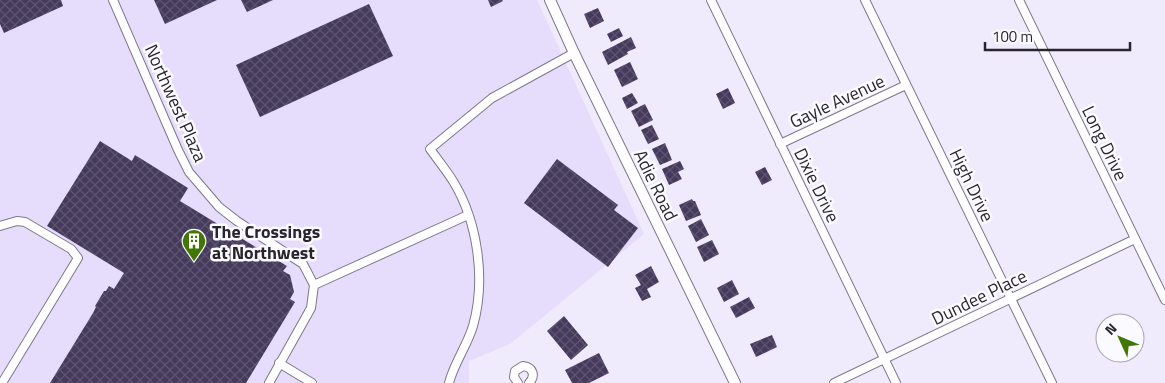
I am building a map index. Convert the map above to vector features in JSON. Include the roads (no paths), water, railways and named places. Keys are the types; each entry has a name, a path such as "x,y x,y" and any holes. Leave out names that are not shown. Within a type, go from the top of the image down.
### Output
{"street":[{"name":"Northwest Plaza","path":"113,0 189,172 215,202 237,221 303,264 314,285"},
{"name":"Adie Road","path":"550,0 735,383"},
{"name":"Dixie Drive","path":"711,0 896,383"},
{"name":"High Drive","path":"865,0 1052,383"},
{"name":"Long Drive","path":"1018,0 1165,300"},
{"path":"449,383 456,363 469,339 477,311 478,261 468,215 454,182 430,150 492,98 574,53"},
{"name":"Gayle Avenue","path":"780,144 906,85"},
{"path":"269,383 311,308 314,285 468,215"},
{"path":"0,226 17,221 25,222 72,250 78,258 2,383"},
{"name":"Dundee Place","path":"834,383 1135,239"},
{"path":"279,363 312,383"},
{"path":"518,383 515,380 514,374 517,368 523,366 532,370 531,383"}],"place":[{"name":"The Crossings at Northwest","path":"194,262"}]}
